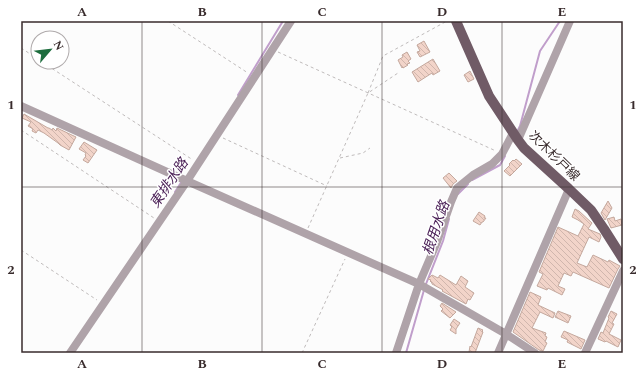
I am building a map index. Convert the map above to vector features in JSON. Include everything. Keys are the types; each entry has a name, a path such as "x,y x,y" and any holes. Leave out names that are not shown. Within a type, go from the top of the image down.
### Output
{"main road":[{"name":"次木杉戸線","path":"456,21 489,96 524,148 591,210 623,259"}],"street":[{"path":"70,353 217,136 291,21"},
{"path":"396,353 419,284 437,242 457,188 473,175 492,164 516,136 570,21"},
{"path":"21,106 419,284 506,334 535,353"},
{"path":"498,353 569,189"},
{"path":"585,353 623,270"}],"path":[{"path":"21,26 24,21"},
{"path":"168,21 255,78"},
{"path":"305,234 340,158 383,56 448,21"},
{"path":"21,48 30,54"},
{"path":"272,50 502,154"},
{"path":"54,70 198,164"},
{"path":"368,93 398,73"},
{"path":"21,130 159,222"},
{"path":"217,136 327,186"},
{"path":"340,158 362,153 370,148"},
{"path":"21,250 103,304"},
{"path":"302,353 348,252"}],"building":[{"path":"424,41 430,52 420,57 417,52 420,51 417,45"},
{"path":"407,52 411,59 408,61 410,63 402,68 398,60"},
{"path":"433,59 440,71 433,75 432,73 418,82 412,72"},
{"path":"470,71 474,79 468,82 464,75"},
{"path":"24,114 52,130 53,128 56,131 57,128 76,137 69,150 44,133 38,130 36,133 32,131 33,129 28,126 31,122 22,118"},
{"path":"84,142 97,150 88,163 83,160 86,153 79,149"},
{"path":"516,159 522,164 510,176 504,171 513,160 514,161"},
{"path":"449,173 457,181 451,188 443,178"},
{"path":"608,201 612,208 605,220 601,213"},
{"path":"575,209 592,223 588,229 600,234 601,237 599,242 589,237 577,263 587,267 593,255 608,262 609,260 620,266 609,288 573,272 571,276 564,273 558,286 565,289 562,295 548,288 547,290 537,286 543,274 539,272 558,227 578,236 584,224 572,217"},
{"path":"479,212 485,216 484,218 486,218 480,225 473,221"},
{"path":"614,217 615,221 621,219 622,225 611,228 607,219"},
{"path":"432,275 438,278 440,275 456,285 461,276 468,281 465,287 474,293 470,300 468,299 466,304 432,284 430,281 431,280 428,279"},
{"path":"530,292 541,297 538,305 555,313 553,318 540,312 532,328 546,333 545,336 547,337 545,342 547,343 543,351 539,350 513,332"},
{"path":"442,303 456,312 450,318 441,311 443,309 440,306"},
{"path":"558,311 571,316 568,323 555,317"},
{"path":"611,311 617,314 612,323 614,324 609,334 621,340 618,347 598,339 601,332 603,333"},
{"path":"454,319 460,323 456,329 456,334 450,330 452,327 450,325"},
{"path":"478,328 483,330 483,332 475,353 472,353 469,352 470,346 471,347"},
{"path":"564,331 585,340 581,349 567,342 568,340 561,337"}],"waterway":[{"name":"東排水路","path":"238,95 283,21"},
{"name":"根用水路","path":"517,132 520,126 540,51 560,21"},
{"name":"根用水路","path":"472,180 500,165 505,156"},
{"name":"東排水路","path":"175,192 182,181"},
{"name":"根用水路","path":"458,194 468,184"},
{"name":"根用水路","path":"426,284 443,241 449,219"},
{"name":"根用水路","path":"406,353 424,290"}]}
